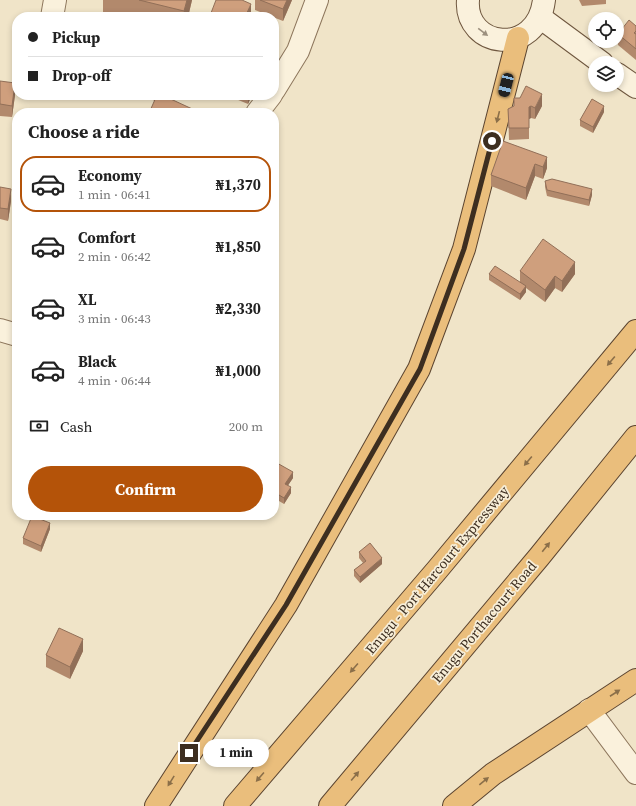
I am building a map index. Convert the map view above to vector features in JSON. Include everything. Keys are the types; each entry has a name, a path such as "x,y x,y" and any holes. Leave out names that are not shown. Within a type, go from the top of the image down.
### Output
{"highway":[{"path":"156,806 286,605 420,369 464,249 518,38"},
{"name":"Enugu - Port Harcourt Expressway","path":"235,806 437,570 636,331"},
{"name":"Enugu Porthacourt Road","path":"330,806 539,557 636,437"},
{"path":"454,806 493,774 636,680"}],"street":[{"path":"53,12 55,0"},
{"path":"279,82 298,51 317,0"},
{"path":"463,2 472,20 480,31 491,37 504,40 518,38 535,27 542,9 594,56"},
{"path":"624,79 636,88"},
{"path":"0,330 12,334"},
{"path":"589,710 636,773"}],"building":[{"path":"139,0 187,0 184,11"},
{"path":"216,0 242,0 251,4 247,12 211,12"},
{"path":"260,0 287,0 283,9"},
{"path":"629,20 636,26 636,31 634,33 636,34 636,49 624,39 624,26"},
{"path":"0,81 12,83 12,106 0,104"},
{"path":"526,86 542,94 535,108 531,106 529,107 529,128 509,128 508,109 514,106 514,98 520,98"},
{"path":"592,99 604,106 593,127 580,120"},
{"path":"155,100 173,100 190,108 151,108"},
{"path":"503,141 547,157 543,167 535,164 526,188 491,175"},
{"path":"552,179 592,189 589,200 547,190 545,181"},
{"path":"0,187 11,189 8,209 0,208"},
{"path":"543,239 575,262 562,281 555,276 545,290 520,271"},
{"path":"495,266 526,286 520,294 489,274"},
{"path":"279,464 293,472 285,484 291,487 284,498 279,495"},
{"path":"30,520 42,520 50,523 41,546 23,538"},
{"path":"370,543 382,558 360,577 354,570 366,561 359,552"},
{"path":"59,628 83,639 70,667 46,655"}],"route":[{"path":"189,753 286,605 420,369 464,249 492,141"}]}
